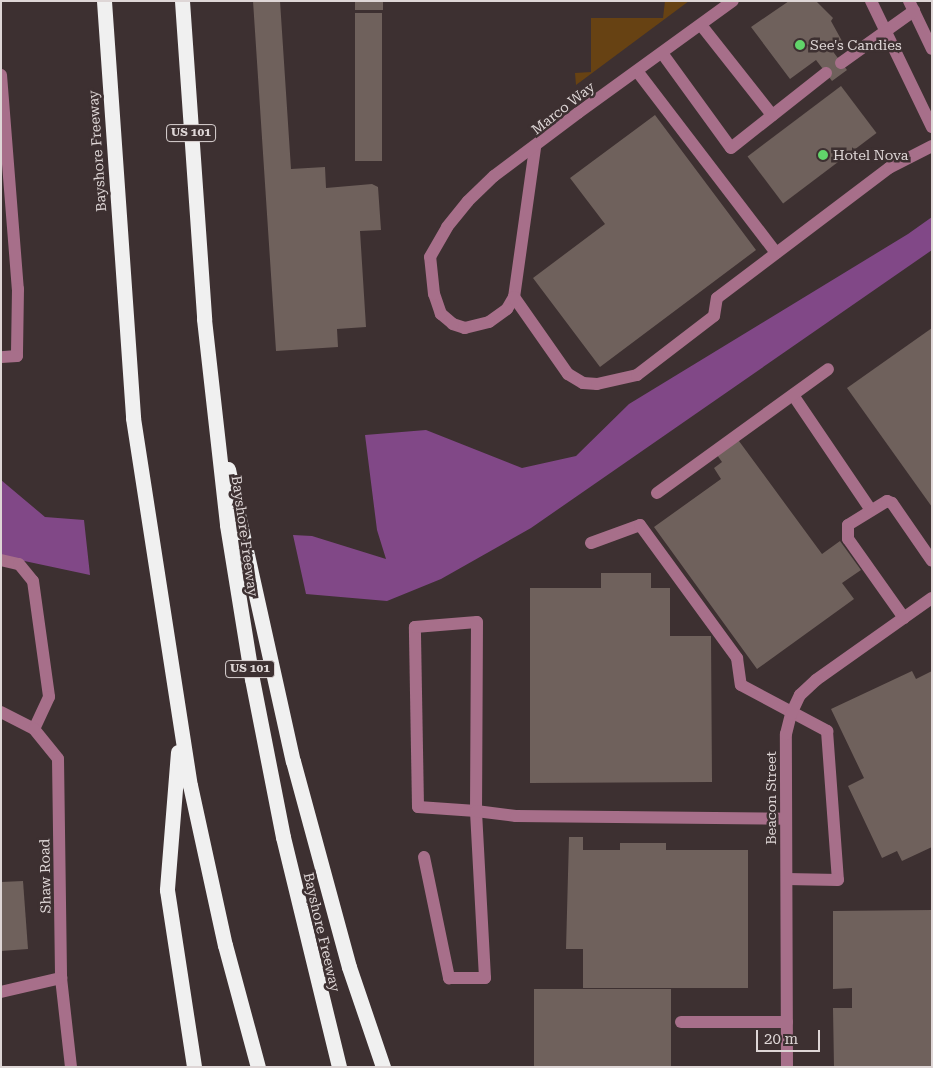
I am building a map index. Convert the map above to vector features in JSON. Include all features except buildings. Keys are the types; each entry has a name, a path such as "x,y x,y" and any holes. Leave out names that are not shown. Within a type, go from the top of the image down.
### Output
{"highway":[{"name":"Bayshore Freeway","path":"104,1 134,418 180,731 213,897 258,1067"},
{"name":"Bayshore Freeway","path":"182,1 200,264 220,476 243,630 294,888 339,1067"},
{"path":"200,264 228,466 264,639 324,880 349,967 383,1067"},
{"path":"180,731 167,890 194,1067"}],"street":[{"name":"Marco Way","path":"514,297 507,309 489,322 466,328 453,324 441,314 434,294 430,257 447,227 468,201 494,176 733,1"},
{"path":"871,1 932,127"},
{"path":"841,63 886,32 911,6 932,49"},
{"path":"701,24 772,115"},
{"path":"662,53 731,148 826,73"},
{"path":"637,72 776,253"},
{"path":"1,75 18,289 17,356 1,357"},
{"path":"534,148 514,297 568,374 583,383 617,381 637,375 714,316 717,298 889,168 932,146"},
{"path":"657,493 828,369"},
{"path":"793,395 871,510"},
{"path":"904,618 848,539 848,525 885,501 892,503 932,561"},
{"path":"591,543 640,525 737,658 741,686 791,714 827,731 838,880 787,880"},
{"path":"1,560 19,564 33,581 49,697 34,728"},
{"name":"Beacon Street","path":"787,1067 786,734 791,714 800,695 816,680 932,598"},
{"path":"424,857 449,978 485,978 476,812 476,622 415,627 418,807 476,812 516,816 786,819"},
{"name":"Shaw Road","path":"1,712 34,728 58,759 61,978 71,1067"},
{"path":"1,992 61,978"},
{"path":"681,1022 787,1022"}],"shaded area":[{"path":"665,1 689,1 576,85 575,73 591,72 591,18 663,18"},
{"path":"932,217 932,250 531,528 441,579 387,601 306,594 293,535 312,536 386,559 377,530 365,435 426,430 522,468 576,456 629,404 908,234"},
{"path":"1,480 45,517 84,520 90,575 1,556"}],"place":[{"name":"See's Candies","path":"800,45"},
{"name":"Hotel Nova","path":"823,155"}]}
